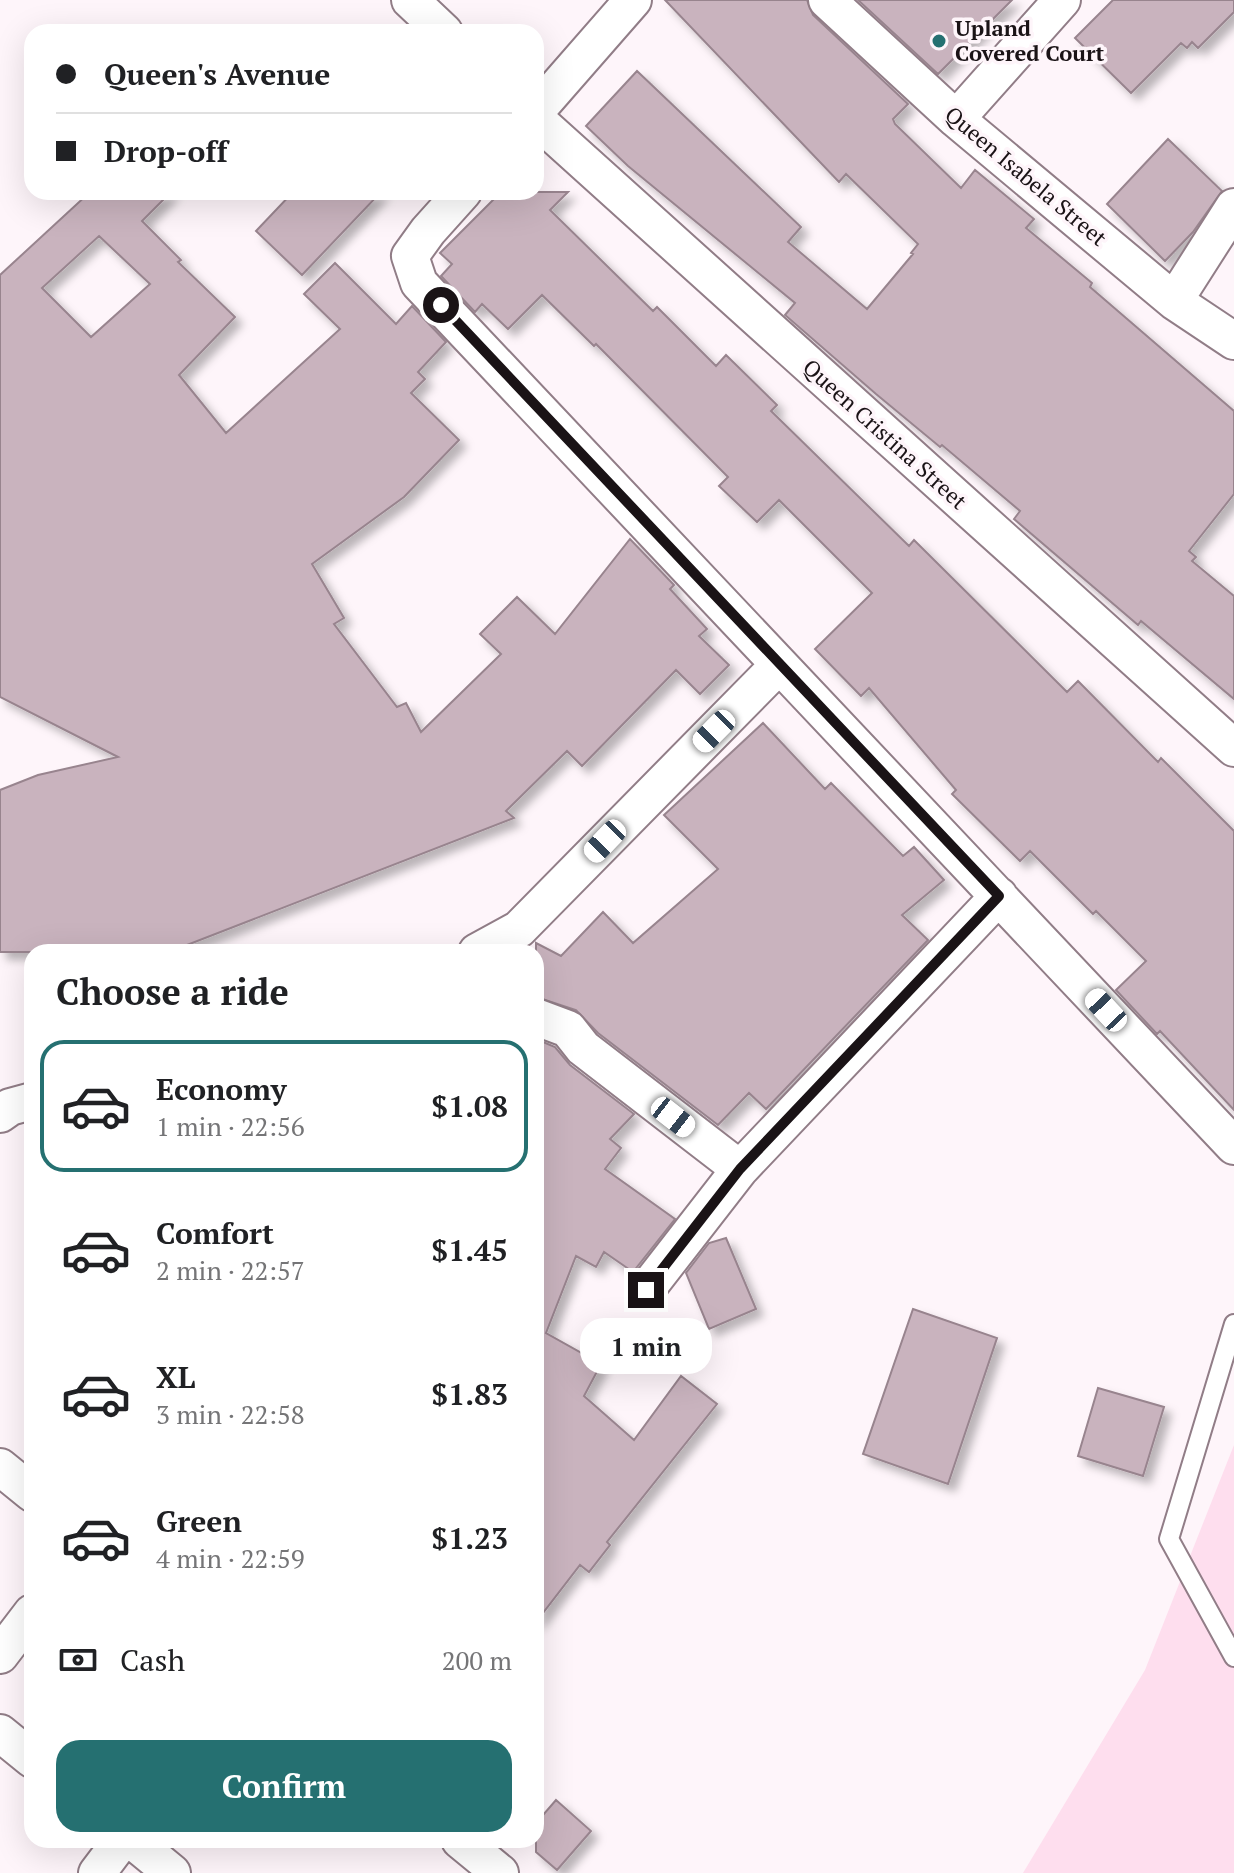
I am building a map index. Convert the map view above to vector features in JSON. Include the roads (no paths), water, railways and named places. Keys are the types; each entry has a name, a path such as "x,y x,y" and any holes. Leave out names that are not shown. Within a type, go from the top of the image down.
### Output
{"street":[{"path":"410,0 436,24"},
{"path":"544,102 633,0"},
{"name":"Queen Isabela Street","path":"827,0 956,119 1174,301 1234,341"},
{"path":"956,119 1062,0"},
{"name":"Queen Cristina Street","path":"544,126 1234,748"},
{"path":"456,200 410,256 419,283 1234,1146"},
{"path":"1174,301 1234,207"},
{"path":"516,941 779,665"},
{"path":"646,1290 740,1169 999,896"},
{"path":"544,1020 568,1029 583,1048 740,1169"},
{"path":"0,1114 24,1103"},
{"path":"0,1467 24,1486"},
{"path":"0,1655 24,1624"},
{"path":"0,1733 24,1752"},
{"path":"97,1873 116,1848"},
{"path":"142,1848 172,1873"},
{"path":"470,1848 500,1873"}],"lane":[{"path":"1234,1324 1169,1539 1234,1657"}],"place":[{"name":"Upland Covered Court","path":"939,41"}]}
